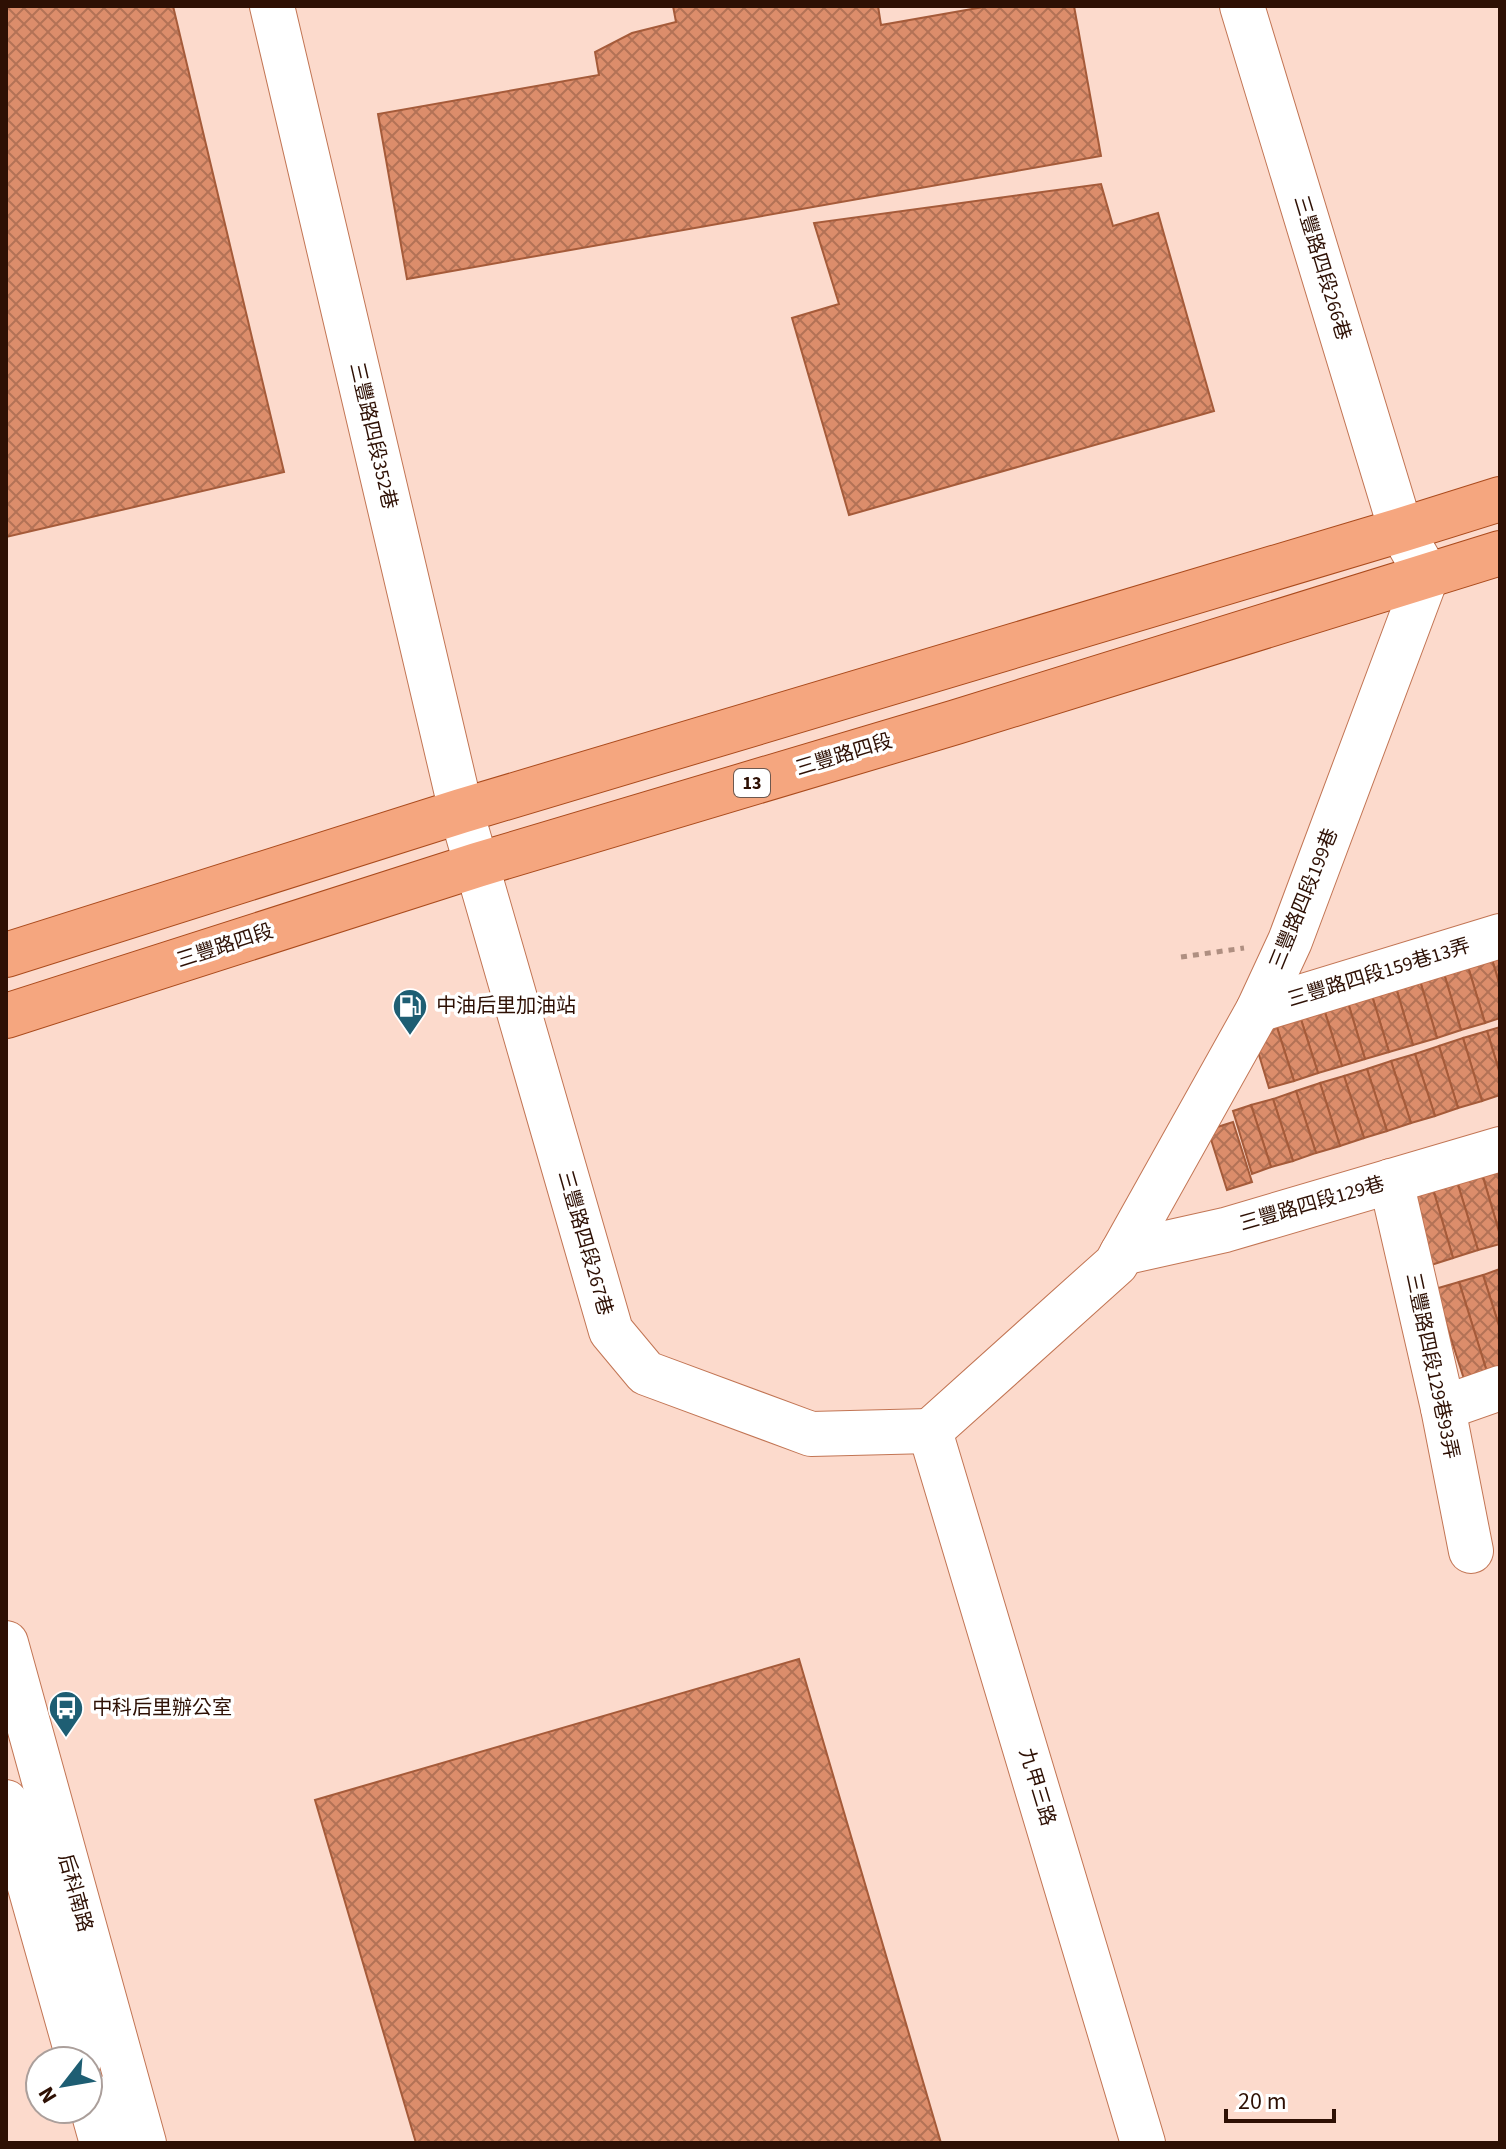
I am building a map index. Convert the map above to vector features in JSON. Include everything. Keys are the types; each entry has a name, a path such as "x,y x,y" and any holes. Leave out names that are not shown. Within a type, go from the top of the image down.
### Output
{"main road":[{"path":"6,955 461,811 1500,499"},
{"name":"三豐路四段","path":"6,1016 477,865 956,722 1500,553"}],"street":[{"name":"三豐路四段352巷","path":"272,6 461,811 477,865"},
{"name":"三豐路四段266巷","path":"1242,6 1401,530"},
{"path":"1401,530 1427,575"},
{"name":"三豐路四段199巷","path":"930,1431 1116,1264 1258,1010 1290,941 1427,575"},
{"name":"三豐路四段267巷","path":"477,865 611,1331 646,1373 811,1434 930,1431"},
{"name":"三豐路四段159巷13弄","path":"1258,1010 1500,936"},
{"name":"三豐路四段129巷","path":"1122,1253 1225,1230 1500,1149"},
{"name":"三豐路四段129巷93弄","path":"1391,1181 1443,1408 1471,1551"},
{"path":"1443,1408 1500,1388"},
{"name":"九甲三路","path":"930,1431 1143,2143"},
{"name":"后科南路","path":"6,1643 76,1973 78,2045"},
{"name":"后科南路","path":"6,1802 144,2143"}],"path":[{"path":"1181,957 1290,941"}],"building":[{"path":"6,6 173,6 284,472 6,537"},
{"path":"673,6 878,6 881,25 989,6 1074,6 1101,156 407,279 378,114 599,75 595,52 632,33 676,22"},
{"path":"1101,184 1113,226 1158,213 1214,411 849,515 792,318 839,304 814,223"},
{"path":"1500,950 1500,986 1490,953"},
{"path":"1490,953 1500,986 1500,1018 1485,1023 1466,960"},
{"path":"1466,960 1485,1023 1461,1030 1442,967"},
{"path":"1442,967 1461,1030 1437,1038 1418,974"},
{"path":"1418,974 1437,1038 1413,1045 1394,981"},
{"path":"1394,981 1413,1045 1389,1052 1370,989"},
{"path":"1370,989 1389,1052 1365,1059 1346,996"},
{"path":"1346,996 1365,1059 1342,1066 1322,1003"},
{"path":"1322,1003 1342,1066 1318,1073 1298,1010"},
{"path":"1298,1010 1318,1073 1294,1081 1274,1018"},
{"path":"1274,1018 1294,1081 1269,1088 1250,1025"},
{"path":"1500,1027 1500,1074 1487,1031"},
{"path":"1487,1031 1500,1074 1500,1095 1482,1101 1463,1038"},
{"path":"1463,1038 1482,1101 1458,1108 1439,1046"},
{"path":"1439,1046 1458,1108 1435,1116 1415,1054"},
{"path":"1415,1054 1435,1116 1411,1123 1391,1061"},
{"path":"1391,1061 1411,1123 1387,1131 1367,1069"},
{"path":"1367,1069 1387,1131 1364,1138 1344,1076"},
{"path":"1344,1076 1364,1138 1340,1146 1320,1083"},
{"path":"1320,1083 1340,1146 1316,1153 1296,1091"},
{"path":"1296,1091 1316,1153 1293,1161 1273,1099"},
{"path":"1273,1099 1293,1161 1271,1167 1251,1105"},
{"path":"1251,1105 1271,1167 1252,1174 1233,1111"},
{"path":"1233,1122 1252,1182 1227,1190 1208,1130"},
{"path":"1500,1161 1500,1235 1480,1167"},
{"path":"1480,1167 1500,1244 1478,1250 1455,1175"},
{"path":"1455,1175 1478,1250 1453,1258 1431,1182"},
{"path":"1431,1182 1453,1258 1428,1266 1405,1189"},
{"path":"1500,1269 1500,1329 1483,1275"},
{"path":"1483,1275 1500,1329 1500,1368 1487,1372 1459,1282"},
{"path":"1459,1282 1487,1372 1464,1379 1435,1289"},
{"path":"799,1659 941,2143 416,2143 315,1800"}],"place":[{"name":"中油后里加油站","path":"410,1037"},
{"name":"中科后里辦公室","path":"66,1739"}]}
